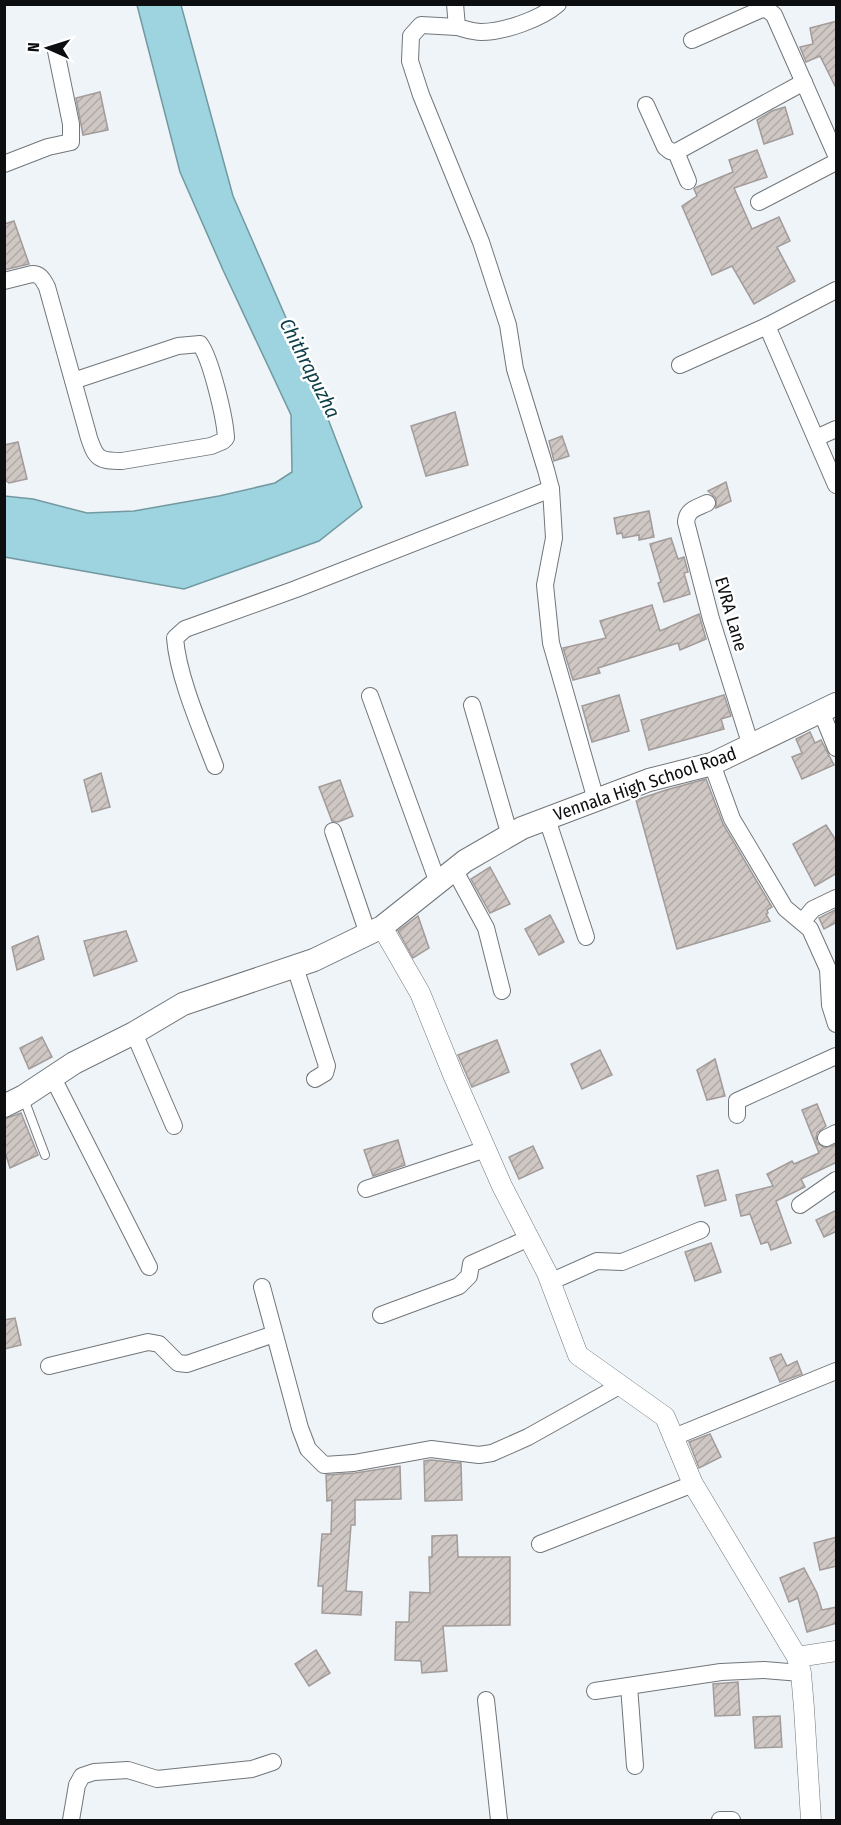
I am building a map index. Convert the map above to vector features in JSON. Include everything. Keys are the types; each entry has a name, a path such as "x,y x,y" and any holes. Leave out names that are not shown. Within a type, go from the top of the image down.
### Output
{"main road":[{"name":"Vennala High School Road","path":"14,1101 74,1064 183,1004 314,960 375,930 465,861 522,828 649,780 712,764 829,708"}],"street":[{"path":"455,4 458,27"},
{"path":"558,4 550,11 508,28 481,32 458,27 421,25 411,36 410,61 421,95 481,242 508,325 515,369 551,489 554,538 545,585 551,643 596,800"},
{"path":"692,40 762,9 768,10 774,15 837,155"},
{"path":"4,164 71,141 69,115 56,51"},
{"path":"646,105 665,147 670,152 676,152 804,82"},
{"path":"676,152 688,180"},
{"path":"759,202 837,162"},
{"path":"4,281 32,274 40,275 47,287 73,381 94,454 104,460 122,461 211,446 226,438 209,365 200,344 178,346 73,381"},
{"path":"680,365 767,326 837,290"},
{"path":"767,326 837,485"},
{"path":"816,438 837,429"},
{"path":"215,766 176,650 175,638 185,629 296,589 551,489"},
{"name":"EVRA Lane","path":"707,503 691,510 686,522 711,619 751,746"},
{"path":"370,696 446,876 486,928 502,991"},
{"path":"472,705 510,836"},
{"path":"829,708 837,748"},
{"path":"712,764 732,819 785,909 810,929 828,969 830,1005 837,1024"},
{"path":"547,819 586,937"},
{"path":"333,831 375,930 420,993 486,1149 550,1282 578,1355 665,1417 693,1484 799,1665 811,1821"},
{"path":"802,922 813,909 837,898"},
{"path":"295,967 327,1066 325,1073 315,1079"},
{"path":"134,1033 174,1126"},
{"path":"737,1116 737,1101 837,1056"},
{"path":"53,1078 149,1267"},
{"path":"366,1189 486,1149"},
{"path":"800,1205 837,1180"},
{"path":"550,1282 597,1261 622,1262 701,1230"},
{"path":"381,1315 459,1286 469,1276 471,1264 529,1238"},
{"path":"262,1287 304,1439 308,1449 324,1465 431,1449 479,1455 492,1454 528,1437 621,1385"},
{"path":"50,1366 148,1342 159,1344 178,1364 187,1364 274,1334"},
{"path":"674,1437 837,1371"},
{"path":"540,1545 693,1484"},
{"path":"595,1691 734,1671 799,1665 837,1651"},
{"path":"629,1686 635,1766"},
{"path":"486,1700 499,1821"},
{"path":"72,1821 77,1785 82,1776 94,1772 129,1770 157,1779 168,1779 252,1768 273,1762"},
{"path":"720,1820 732,1821"}],"lane":[{"path":"14,1101 45,1155"}],"water":[{"path":"137,5 181,5 233,196 313,380 362,507 319,541 184,589 5,557 5,496 33,499 87,513 134,511 219,496 275,483 292,472 291,415 180,172"}],"building":[{"path":"837,21 837,90 820,56 806,62 800,47 813,44 810,28"},
{"path":"100,92 108,130 83,135 76,98"},
{"path":"785,107 793,134 764,144 757,120 772,111"},
{"path":"757,150 767,177 734,188 752,229 779,217 790,241 777,247 795,281 754,304 732,266 712,275 682,206 697,196 694,189 697,187 733,172 729,160"},
{"path":"14,221 29,264 4,270 4,224"},
{"path":"455,412 468,465 426,476 411,426"},
{"path":"562,436 569,456 554,461 549,441"},
{"path":"18,442 27,479 9,483 4,479 4,445"},
{"path":"726,482 731,501 716,508 716,498 708,491"},
{"path":"649,511 654,537 639,540 639,535 623,538 622,533 617,534 614,518"},
{"path":"671,538 678,559 684,557 688,572 684,573 690,594 664,602 650,544"},
{"path":"652,605 660,631 699,614 706,639 680,650 678,643 598,668 600,673 573,680 563,648 606,638 600,621"},
{"path":"619,695 629,731 592,742 582,706"},
{"path":"724,695 731,716 721,719 724,729 649,750 641,720"},
{"path":"810,732 815,743 821,740 834,765 802,779 792,757 802,753 796,739"},
{"path":"101,773 110,807 92,812 84,780"},
{"path":"706,779 723,824 772,907 767,910 766,914 770,921 677,949 636,800"},
{"path":"340,780 353,816 338,822 332,821 319,787"},
{"path":"826,825 837,842 837,873 815,886 793,844"},
{"path":"490,867 510,904 490,913 471,879"},
{"path":"837,909 837,922 824,929 819,918"},
{"path":"550,915 564,942 539,955 525,929"},
{"path":"418,916 429,948 413,958 398,931"},
{"path":"126,931 137,961 94,976 84,941"},
{"path":"38,936 44,959 17,970 12,947"},
{"path":"42,1037 52,1057 29,1069 20,1048"},
{"path":"497,1040 509,1072 472,1087 458,1055"},
{"path":"600,1050 612,1075 582,1089 571,1064"},
{"path":"715,1059 725,1096 707,1100 697,1070"},
{"path":"817,1104 826,1126 817,1133 816,1142 825,1148 837,1144 837,1162 801,1179 805,1187 776,1201 791,1243 771,1250 768,1242 761,1244 750,1214 741,1216 736,1195 773,1186 767,1174 792,1161 794,1164 819,1153 802,1110"},
{"path":"21,1113 38,1155 10,1168 4,1149 4,1119"},
{"path":"398,1140 405,1165 373,1176 364,1150"},
{"path":"533,1146 543,1168 519,1179 509,1157"},
{"path":"718,1170 726,1200 705,1206 697,1176"},
{"path":"837,1210 837,1231 824,1237 816,1220"},
{"path":"711,1243 721,1272 695,1281 685,1252"},
{"path":"15,1318 21,1345 4,1349 4,1320"},
{"path":"781,1354 787,1366 797,1361 802,1374 780,1382 770,1358"},
{"path":"710,1434 721,1457 699,1468 689,1442"},
{"path":"424,1461 461,1463 462,1500 425,1501"},
{"path":"400,1466 401,1499 355,1500 355,1525 351,1525 346,1591 362,1592 361,1615 322,1613 323,1586 318,1586 322,1534 331,1534 332,1500 327,1501 326,1475"},
{"path":"457,1535 458,1557 510,1557 510,1625 443,1626 447,1671 422,1673 421,1661 395,1660 396,1622 409,1622 410,1592 430,1593 429,1557 432,1557 432,1536"},
{"path":"837,1537 837,1566 820,1570 814,1543"},
{"path":"804,1568 817,1593 822,1610 837,1607 837,1623 807,1632 798,1598 789,1602 780,1578"},
{"path":"316,1650 330,1673 309,1686 295,1664"},
{"path":"738,1682 740,1715 715,1716 713,1684"},
{"path":"780,1716 782,1747 755,1748 753,1717"}],"water label":[{"name":"Chithrapuzha","path":"310,368"}]}
